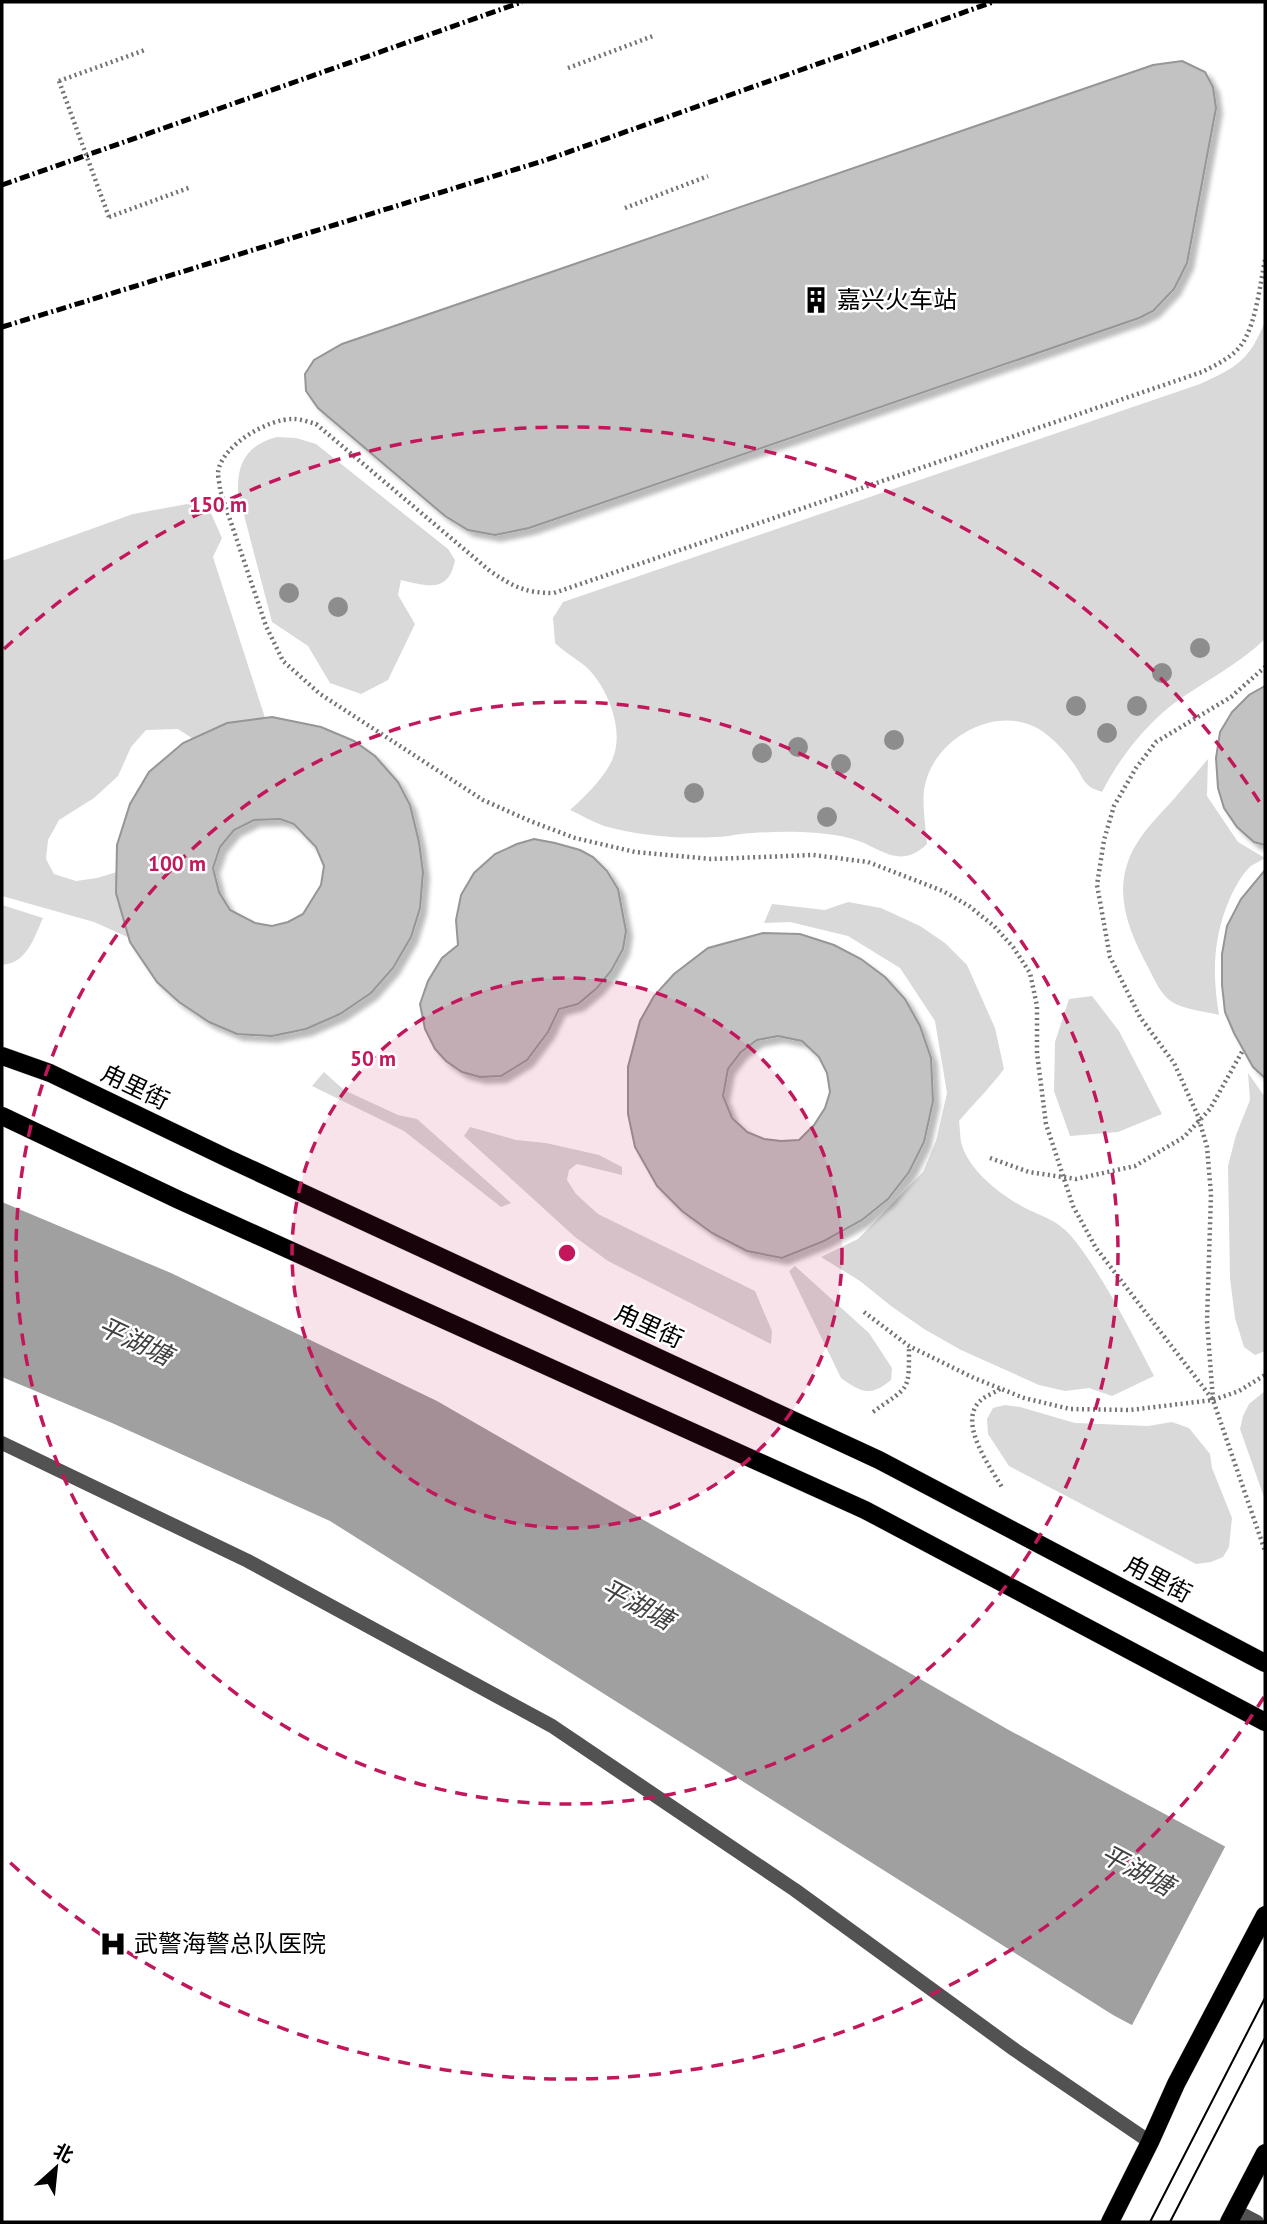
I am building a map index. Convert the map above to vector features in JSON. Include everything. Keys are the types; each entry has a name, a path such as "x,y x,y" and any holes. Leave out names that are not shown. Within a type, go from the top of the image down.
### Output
{"main road":[{"name":"甪里街","path":"2,1056 50,1073 878,1460 1265,1663"},
{"path":"2,1116 179,1200 865,1510 1265,1722"},
{"path":"1110,2222 1176,2084 1265,1915"},
{"path":"1232,2216 1265,2153"}],"street":[{"path":"2,1443 248,1561 552,1726 795,1890 1015,2050 1150,2142"},
{"path":"1232,2216 1257,2222"}],"path":[{"path":"568,68 653,36"},
{"path":"145,50 60,81 109,217 191,187"},
{"path":"625,208 708,176"},
{"path":"1213,1400 1096,1248 1073,1206 1046,1124 1037,1053 1037,1006 1030,973 1013,947 993,926 969,906 943,891 868,862 813,855 711,859 635,852 575,838 483,800 320,694 283,661 266,626 220,490 218,472 237,441 267,425 293,418 316,424 490,571 513,587 533,593 554,593 1202,372 1224,360 1242,345 1250,327 1265,260"},
{"path":"1265,667 1231,697 1156,742 1136,768 1114,806 1104,840 1097,885 1110,957 1140,1017 1174,1063 1198,1116 1207,1147 1211,1194 1207,1321 1213,1400 1265,1551"},
{"path":"990,1158 1029,1172 1076,1179 1135,1166 1184,1137 1210,1109 1243,1050"},
{"path":"864,1312 909,1346 1000,1389 1070,1409 1130,1410 1213,1400 1239,1391 1265,1375"},
{"path":"873,1412 902,1392 909,1380 909,1346"},
{"path":"1000,1389 979,1401 972,1416 975,1439 1003,1489"}],"shaded area":[{"path":"1265,321 1265,639 1234,664 1177,701 1155,720 1125,754 1102,792 1086,783 1055,741 1039,729 1022,722 1004,721 987,723 970,730 954,740 941,753 931,768 924,791 927,844 907,856 888,854 849,838 814,833 764,832 702,838 646,834 604,826 570,810 607,770 614,755 617,735 614,715 596,678 555,643 553,618 563,602 1200,384 1241,361 1254,345"},
{"path":"277,437 296,438 316,444 448,549 455,560 452,571 442,583 427,585 401,580 398,595 415,624 388,680 361,694 330,683 308,646 272,622 238,492 238,481 242,464 251,450"},
{"path":"187,504 209,509 222,538 213,557 268,727 212,751 178,729 146,730 131,747 118,776 94,798 59,820 48,840 46,859 54,874 76,881 97,878 153,861 172,957 94,922 2,896 2,561 133,514"},
{"path":"1208,759 1207,796 1238,842 1265,858 1251,866 1239,881 1224,913 1217,941 1215,970 1219,1015 1183,1007 1164,995 1134,939 1123,895 1127,865 1137,843"},
{"path":"848,902 881,908 920,926 945,943 967,965 995,1028 1004,1069 959,1121 965,1152 976,1170 1001,1193 1056,1223 1069,1234 1108,1290 1154,1376 1112,1396 1089,1388 1065,1391 1039,1385 961,1350 924,1329 860,1281 821,1257 858,1239 923,1172 936,1141 947,1093 935,1021 900,968 848,936 790,922 764,923 772,904 825,910"},
{"path":"2,905 43,918 24,955 2,965"},
{"path":"1092,996 1119,1031 1162,1114 1118,1132 1070,1136 1054,1091 1055,1042 1069,999"},
{"path":"324,1072 344,1090 398,1115 417,1119 511,1203 501,1207 404,1131 312,1086"},
{"path":"1248,1073 1265,1097 1265,1351 1255,1355 1244,1347 1235,1318 1230,1278 1228,1166 1236,1135 1250,1100"},
{"path":"470,1127 516,1140 546,1143 599,1155 622,1167 622,1175 577,1164 569,1170 567,1180 576,1194 598,1214 755,1291 772,1331 771,1344 608,1261 575,1237 464,1136"},
{"path":"795,1266 869,1333 892,1368 891,1380 877,1389 866,1391 841,1378 789,1271"},
{"path":"1265,1391 1265,1500 1240,1429 1249,1404"},
{"path":"1005,1405 1075,1423 1148,1426 1172,1422 1189,1428 1210,1454 1212,1468 1232,1518 1229,1547 1223,1557 1196,1564 1009,1466 988,1434 987,1419 993,1408"}],"water":[{"name":"平湖塘","path":"2,1202 171,1273 437,1401 1007,1729 1265,1868 1265,2096 1113,2015 330,1521 2,1377"}],"pier":[{"path":"1227,1843 1265,1864 1265,2099 1130,2029"}],"building":[{"name":"嘉兴火车站","path":"1182,61 1205,72 1213,87 1216,108 1187,263 1174,289 1153,311 1139,318 529,528 495,535 468,530 445,516 318,408 306,391 305,374 314,360 342,344 1153,65"},
{"path":"1265,686 1265,845 1254,842 1237,827 1224,808 1218,788 1216,758 1220,732 1232,712 1249,695"},
{"path":"272,717 321,727 354,741 375,756 398,782 410,805 419,842 423,872 420,908 411,937 393,968 371,993 340,1014 306,1029 272,1036 237,1034 209,1022 179,1002 157,982 130,942 116,893 117,845 130,804 149,772 183,743 227,723","holes":["280,819 294,824 316,847 324,866 321,885 303,914 272,926 255,923 230,910 219,892 213,868 220,847 234,830 254,820"]},
{"path":"534,839 580,850 593,857 607,871 618,889 626,931 623,949 611,971 597,988 578,1004 559,1009 548,1032 527,1060 501,1076 480,1077 462,1072 435,1049 425,1029 420,1004 428,981 442,958 458,945 456,920 461,895 474,873 495,854"},
{"path":"1265,870 1265,1078 1253,1067 1225,1012 1222,954 1227,926 1241,899"},
{"path":"763,933 800,934 834,945 861,959 885,977 905,999 920,1026 931,1058 933,1101 924,1142 909,1172 888,1199 862,1220 824,1241 782,1258 747,1251 712,1233 682,1211 657,1186 635,1147 628,1114 628,1067 640,1021 654,996 674,974 708,948","holes":["778,1036 802,1041 819,1057 827,1073 830,1092 825,1108 814,1125 799,1140 764,1139 747,1132 732,1118 723,1096 728,1069 741,1052 757,1040"]}],"tram line":[{"path":"1150,2222 1265,1998"},
{"path":"1170,2222 1265,2038"}],"railway":[{"path":"2,185 522,2"},
{"path":"2,327 543,161 993,2"}],"place":[{"name":"嘉兴火车站","path":"816,300"},
{"name":"武警海警总队医院","path":"113,1944"}]}
